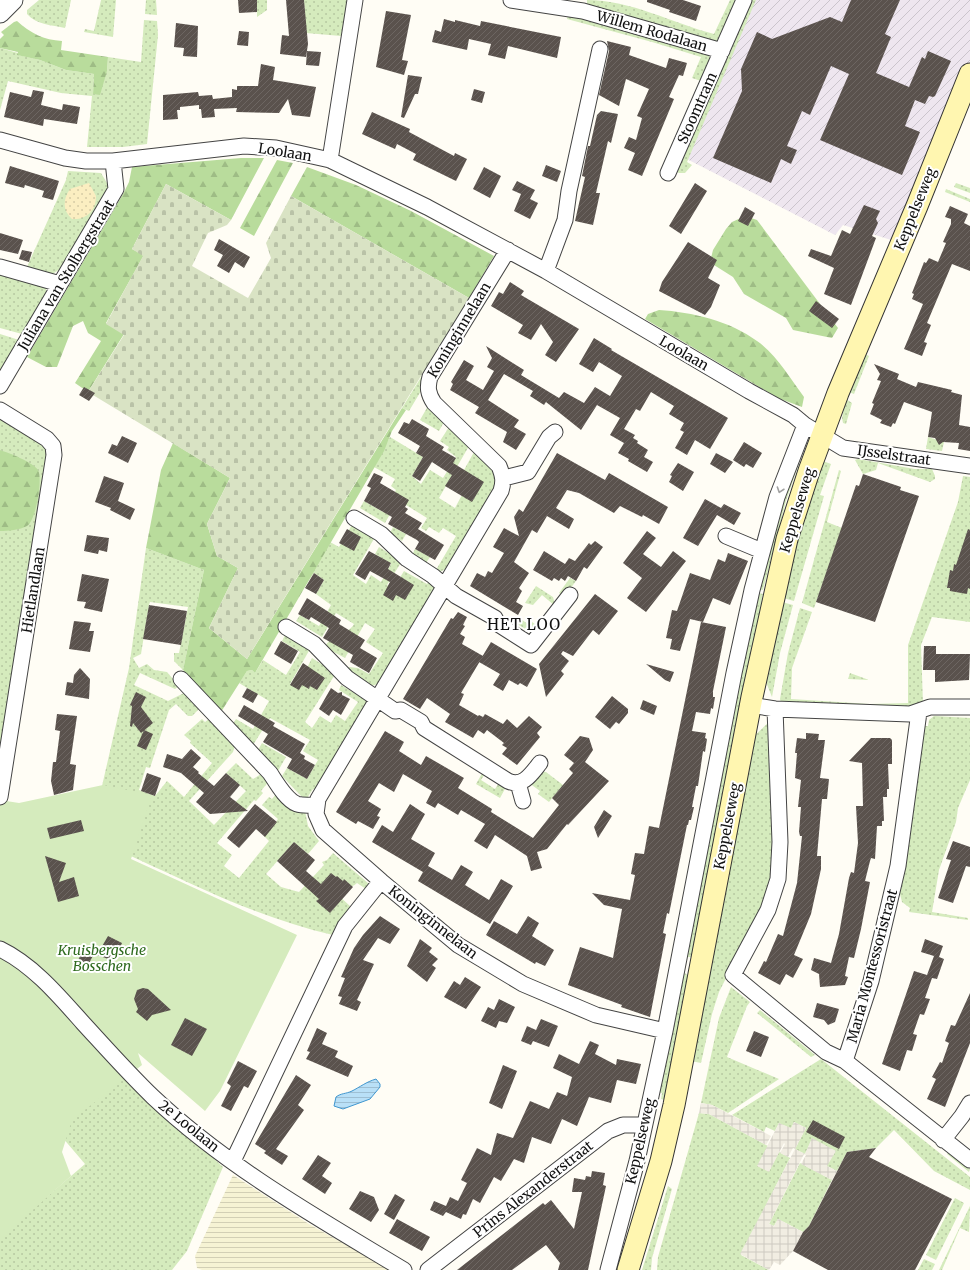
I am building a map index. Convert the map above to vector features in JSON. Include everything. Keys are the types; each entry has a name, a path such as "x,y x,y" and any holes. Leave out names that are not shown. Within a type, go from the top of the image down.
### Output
{"main road":[{"name":"Keppelseweg","path":"628,1270 661,1161 673,1112 751,705 787,539 814,430 841,386 965,104 970,74"}],"street":[{"path":"0,14 13,0"},
{"path":"330,160 355,0"},
{"name":"Willem Rodalaan","path":"511,0 583,11 722,51"},
{"name":"Stoomtram","path":"668,173 744,0"},
{"path":"546,271 565,220 569,191 600,49"},
{"name":"Loolaan","path":"0,140 65,158 86,161 113,161 244,146 276,148 305,153 330,160 508,250 546,271 749,391 793,415 814,430"},
{"name":"Juliana van Stolbergstraat","path":"0,386 116,189 113,161"},
{"name":"Koninginnelaan","path":"504,478 496,463 434,403 428,390 428,383 508,250"},
{"path":"0,267 60,284"},
{"name":"Hietlandlaan","path":"0,410 48,439 53,446 54,455 0,797"},
{"name":"IJsselstraat","path":"814,430 844,448 970,466"},
{"name":"Keppelseweg","path":"608,1270 644,1125 665,1031 734,673 762,551 785,474 814,430"},
{"path":"181,679 270,773 293,801 302,804 316,805 501,491 504,478 528,472 549,437 555,432"},
{"path":"354,518 381,534 407,559 434,576 456,596 495,618 498,624 531,644 570,595"},
{"path":"726,536 762,551"},
{"path":"286,627 314,644 347,678 377,700 395,711 401,710 421,722 429,731 508,781 518,783 526,780 540,763"},
{"path":"751,705 775,709 910,714 930,707 970,707"},
{"path":"775,709 780,842 778,878 768,910 733,975 826,1052 845,1061"},
{"name":"Maria Montessoristraat","path":"919,712 898,866 870,981 845,1061 970,1160"},
{"path":"518,783 523,801"},
{"name":"Koninginnelaan","path":"316,805 316,814 323,830 380,881 458,945 522,984 596,1015 665,1031"},
{"name":"Koninginnelaan","path":"232,1161 345,926 380,881"},
{"name":"2e Loolaan","path":"0,948 26,966 48,985 154,1097 232,1161 321,1220 404,1270"},
{"path":"677,964 700,969"},
{"path":"943,1140 962,1116 970,1103"},
{"name":"Prins Alexanderstraat","path":"428,1270 608,1131 623,1125 644,1125"}],"shaded area":[{"path":"744,0 970,0 970,84 904,244 843,225 835,235 677,154"},
{"path":"701,1103 712,1105 771,1136 766,1145 709,1114 699,1113"},
{"path":"794,1122 806,1128 795,1149 793,1148 788,1157 780,1153 785,1144 784,1143 769,1172 757,1166 779,1123 791,1128"},
{"path":"812,1138 836,1151 827,1166 837,1171 832,1180 801,1164 806,1155 804,1154 769,1224 774,1226 778,1219 803,1232 794,1250 780,1265 774,1262 769,1270 740,1254 795,1149 805,1154"},
{"path":"233,1175 309,1224 390,1270 202,1270 197,1268 195,1256"}],"green space":[{"path":"39,0 71,0 65,28 40,22 31,18 27,14 27,10"},
{"path":"101,0 116,0 113,37 84,32 85,29 94,31"},
{"path":"146,0 156,0 157,15 145,14"},
{"path":"257,0 267,0 267,10 257,17"},
{"path":"304,0 348,0 341,36 306,33"},
{"path":"587,0 603,1 635,8 714,34 730,0 738,0 720,40 716,42 587,8"},
{"path":"751,0 756,0 687,162 692,165 685,173 679,173 675,171 707,96 710,96 714,87 712,86"},
{"path":"568,15 709,55 710,59 701,81 692,78 701,57 567,19"},
{"path":"144,20 157,21 158,35 147,144 123,147 87,147 92,96 61,93 8,81 0,110 0,48 18,53 18,55 40,60 66,70 94,74 93,94 107,71 108,57 141,62"},
{"path":"17,21 38,35 49,39 62,41 61,50 108,57 107,71 100,95 93,94 94,74 66,70 40,60 17,55 18,52 0,48 0,39 4,35 1,32"},
{"path":"241,158 264,158 231,220 166,184 132,249 144,255 106,323 124,334 88,392 75,383 101,341 88,333 83,321 73,326 57,367 46,367 27,357 123,194 129,182 132,167"},
{"path":"277,160 293,163 254,236 240,228"},
{"path":"307,167 356,185 411,211 494,256 469,298 291,196"},
{"path":"68,171 101,173 110,188 60,269 51,275 26,269 66,180"},
{"path":"956,183 970,188 970,193 954,187"},
{"path":"166,184 231,220 227,225 208,233 192,266 248,298 271,258 266,243 291,196 469,298 247,659 209,628 238,568 217,556 207,524 230,478 88,392 124,335 106,324 143,256 132,249"},
{"path":"946,189 970,199 970,202 945,192"},
{"path":"745,216 757,220 838,328 832,338 793,330 786,318 744,294 733,277 714,265 711,258 713,250 726,229 732,222"},
{"path":"0,273 46,287 46,295 22,334 0,328"},
{"path":"659,310 697,315 723,323 757,341 777,359 804,397 802,407 778,398 645,319 648,314"},
{"path":"0,334 19,340 0,374"},
{"path":"865,354 869,356 854,394 849,392"},
{"path":"423,374 421,391 409,411 402,408"},
{"path":"846,399 852,403 846,424 843,423 842,418"},
{"path":"428,406 444,422 439,431 420,420"},
{"path":"402,408 406,410 392,431 384,451 255,673 252,670 247,671 221,712 183,670 204,570 146,548 161,470 173,443 230,478 207,524 217,556 238,568 209,628 247,659"},
{"path":"0,415 46,444 48,450 0,764"},
{"path":"449,427 469,446 439,498 455,508 464,491 464,470 474,452 495,472 498,482 449,568 439,572 436,570 456,536 443,528 439,533 429,527 426,531 421,528 427,518 398,500 385,523 360,508 364,501 383,512 396,490 391,486 395,479 374,467 390,437 423,457 412,476 421,484 430,470 443,478 456,457 447,450 449,447 440,441"},
{"path":"928,437 944,442 942,451 926,449"},
{"path":"805,446 786,501 763,590 757,589 772,529"},
{"path":"0,450 20,458 35,467 38,470 40,481 36,508 27,526 0,531"},
{"path":"858,459 915,469 932,469 935,479 930,482 878,463 876,470 863,474 855,460"},
{"path":"823,461 831,464 820,495 824,496 794,601 783,598 807,504"},
{"path":"839,470 841,471 827,522 842,528 814,608 802,603"},
{"path":"963,476 970,477 970,622 932,617 921,645 923,704 913,708 781,703 780,699 788,653 800,608 812,612 792,668 791,699 870,704 908,703 908,645 958,502"},
{"path":"353,523 375,537 353,575 366,584 371,575 381,582 391,564 375,554 379,547 402,561 387,585 393,589 404,571 427,584 431,578 437,588 378,684 374,685 365,684 353,677 355,674 348,669 349,667 358,668 369,674 383,653 366,642 375,629 365,623 345,658 328,649 326,645 329,641 351,628 354,624 336,613 322,637 296,621 300,615 319,626 331,605 316,594 324,580 314,573 304,587 330,542 339,547"},
{"path":"393,527 406,534 402,541 390,533"},
{"path":"146,548 204,570 183,670 174,661 174,653 179,653 188,607 150,602 141,654 133,658 139,668 147,664 154,670 167,672 179,686 175,689 140,673 134,685 168,701 184,693 199,709 192,716 188,716 176,704 169,710 150,768 146,767 139,790 155,796 167,781 184,797 212,763 190,743 191,741 184,735 202,719 205,722 209,719 235,746 233,752 189,801 214,825 246,791 226,773 236,763 253,779 261,774 269,781 261,791 263,793 256,801 254,800 217,843 232,855 224,866 239,878 269,841 264,836 278,819 262,805 269,797 272,799 277,793 305,811 308,826 319,841 308,854 294,842 266,874 281,887 299,892 324,865 322,862 327,860 333,853 369,884 366,889 357,883 341,890 337,894 351,907 333,935 305,928 250,909 118,850 102,786 129,668"},
{"path":"415,549 430,557 426,563 412,555"},
{"path":"570,578 576,581 570,589 562,595 559,593"},
{"path":"536,586 553,597 554,605 542,595 533,605 525,603"},
{"path":"755,592 763,594 693,957 686,957"},
{"path":"782,602 793,605 780,653 772,697 764,677"},
{"path":"517,616 529,625 532,622 536,625 542,619 543,620 532,633 514,622"},
{"path":"285,635 310,649 290,684 300,682 312,658 336,673 305,722 312,728 320,716 331,723 336,715 345,721 358,702 339,690 341,685 361,697 363,694 367,701 317,791 313,789 307,798 301,796 282,776 287,768 307,779 318,760 303,751 310,740 270,718 253,745 233,724 236,719 253,729 269,701 239,683 247,671 252,670 255,673 263,660 286,675 300,652 282,641"},
{"path":"850,673 869,680 848,679"},
{"path":"934,716 970,718 970,780 958,808 956,822 939,870 932,912 968,918 968,920 909,912 910,908 902,902 900,894 897,893 924,726 928,726 929,720"},
{"path":"770,721 775,857 768,895 719,992 712,1014 701,1063 691,1061 753,737"},
{"path":"262,743 286,757 278,771 258,750"},
{"path":"484,770 486,772 481,780 495,789 500,781 506,787 500,798 476,784"},
{"path":"540,772 546,772 563,785 549,802 538,794 540,791 529,783"},
{"name":"Kruisbergsche Bosschen","path":"103,785 152,795 131,859 297,935 220,1091 205,1111 138,1053 142,1065 72,1120 62,1152 71,1176 0,1239 0,800 19,803"},
{"path":"685,973 689,977 665,1100 661,1099 662,1093 657,1092 683,974"},
{"path":"731,987 750,1002 747,1006 727,1057 779,1079 728,1113 712,1105 701,1103 719,1018"},
{"path":"760,1010 815,1055 811,1057 757,1013"},
{"path":"821,1059 970,1177 970,1190 934,1171 894,1130 876,1148 847,1152 837,1171 827,1166 812,1139 805,1154 795,1149 806,1128 794,1122 791,1129 779,1123 775,1131 766,1127 764,1132 732,1115"},
{"path":"118,1070 223,1167 187,1251 172,1270 0,1270 0,1237 85,1164 56,1130"},
{"path":"699,1113 709,1114 768,1146 758,1166 769,1171 779,1152 790,1158 741,1255 769,1270 657,1270 658,1257"},
{"path":"949,1151 970,1168 969,1172 947,1154"},
{"path":"800,1163 832,1180 809,1226 803,1232 778,1219 774,1226 769,1224"},
{"path":"668,1186 672,1189 652,1258 651,1270 642,1270"},
{"path":"955,1198 964,1203 936,1260 926,1255"},
{"path":"970,1206 969,1232 960,1228 942,1270 939,1270"},
{"path":"924,1259 935,1264 932,1270 918,1270"}],"sand":[{"path":"89,183 96,196 94,206 86,216 72,219 66,212 66,197 70,189"}],"water":[{"path":"376,1079 380,1084 380,1087 370,1099 343,1109 334,1106 336,1097"}],"building":[{"path":"238,0 257,0 257,12 239,13"},
{"path":"286,0 304,0 308,44 306,57 280,54 282,35 289,36"},
{"path":"647,0 683,0 701,6 696,21 669,12 670,10 647,2"},
{"path":"851,0 900,0 885,34 891,37 876,73 909,87 922,57 925,59 928,51 951,61 935,96 929,96 925,104 915,100 905,126 920,132 902,175 820,140 849,74 831,66 810,115 802,111 787,146 797,150 791,164 781,159 771,183 713,158 742,91 741,69 757,32 772,39 830,17 842,22"},
{"path":"386,11 411,15 402,60 408,61 404,75 376,67"},
{"path":"444,19 480,26 481,21 561,37 557,58 508,46 505,59 488,55 491,44 469,39 467,50 432,42 435,30 441,32"},
{"path":"176,23 198,26 197,57 183,56 184,48 174,47"},
{"path":"239,31 249,32 248,46 237,45"},
{"path":"607,41 631,47 629,55 666,68 669,58 687,63 683,76 679,75 669,97 674,99 642,176 628,170 635,153 624,148 629,137 636,140 642,118 637,116 649,89 626,79 619,106 599,95 609,51"},
{"path":"307,51 321,52 319,66 306,65"},
{"path":"261,64 275,67 273,80 316,87 310,117 292,115 288,99 279,113 236,112 237,108 214,109 215,117 202,118 199,105 180,107 180,110 177,110 178,119 163,120 163,95 198,92 199,96 212,95 213,99 232,97 232,89 237,90 237,86 258,86"},
{"path":"408,75 422,77 418,94 415,94 404,118 401,117"},
{"path":"474,89 485,92 482,103 471,100"},
{"path":"33,90 44,92 41,105 62,110 63,104 80,107 77,124 44,119 43,126 4,117 10,92 31,97"},
{"path":"601,111 618,114 611,143 608,141 596,193 600,193 593,225 575,221 585,177 582,176 588,146 590,146 597,115"},
{"path":"372,112 410,129 409,132 454,156 455,153 467,159 456,181 413,160 416,154 397,144 395,149 362,134"},
{"path":"546,165 561,171 557,182 542,176"},
{"path":"10,166 59,181 53,200 42,197 44,191 25,185 24,188 5,183"},
{"path":"484,167 501,176 490,198 473,189"},
{"path":"517,181 535,190 530,199 538,203 530,219 514,211 521,194 512,190"},
{"path":"695,183 707,191 681,234 669,226"},
{"path":"864,205 880,211 876,219 878,223 872,236 876,238 851,305 824,294 834,268 808,256 811,249 831,256 842,230 850,234"},
{"path":"950,206 968,214 964,223 970,226 970,271 952,264 927,323 931,325 924,342 927,343 922,356 904,349 923,304 912,299 914,294 912,293 924,262 926,263 929,258 938,262 946,243 943,242 951,224 951,219 945,217"},
{"path":"745,207 755,213 748,226 738,221"},
{"path":"0,233 23,240 18,254 0,250"},
{"path":"219,239 250,257 244,268 235,262 229,273 217,266 223,255 214,250"},
{"path":"688,242 717,260 708,278 720,285 711,307 705,315 659,291 662,282"},
{"path":"22,250 32,252 29,262 19,259"},
{"path":"510,282 524,291 521,295 579,329 556,362 545,355 553,342 541,324 531,340 518,333 523,325 491,306 499,292 503,294"},
{"path":"816,301 839,319 832,328 809,311"},
{"path":"594,338 612,349 611,350 728,418 710,449 695,440 687,455 675,448 684,432 680,430 684,423 669,414 674,406 651,392 640,411 636,409 624,429 635,435 633,438 638,441 637,443 648,450 644,457 653,462 647,472 628,461 629,459 618,453 624,443 610,435 620,418 597,405 581,430 546,402 544,405 530,396 533,391 504,374 488,400 519,420 514,427 526,434 516,450 503,442 507,432 475,413 479,407 450,390 453,384 451,382 464,360 474,366 466,380 483,390 494,371 487,367 492,358 486,346 524,370 521,375 559,398 564,392 584,403 595,387 610,396 622,376 599,362 593,372 579,364"},
{"path":"874,364 899,374 897,379 916,387 918,382 952,390 951,392 962,395 959,425 970,427 970,451 958,449 959,443 943,442 939,445 935,438 928,437 932,412 904,402 895,424 893,423 891,427 880,423 882,420 870,414 874,404 872,403 881,381 877,380 880,374"},
{"path":"84,387 95,393 89,401 79,395"},
{"path":"412,419 429,429 426,436 444,447 442,450 456,458 453,463 484,482 472,502 445,486 452,475 432,462 420,481 412,476 423,457 416,453 420,446 398,433 404,422 409,424"},
{"path":"122,436 137,443 128,463 108,453 112,444 117,446"},
{"path":"744,442 762,453 753,468 746,464 744,467 733,460"},
{"path":"557,453 605,480 609,473 668,507 659,524 643,515 642,517 620,506 614,513 579,493 567,490 556,508 574,519 569,529 547,516 537,533 532,530 514,562 529,573 519,588 522,591 516,602 523,606 518,615 470,586 477,573 485,577 488,571 492,573 504,553 493,547 504,528 519,536 514,517 519,509 523,512"},
{"path":"716,453 733,462 725,473 710,464"},
{"path":"678,463 694,472 683,491 669,482 672,476 670,475"},
{"path":"374,473 383,477 380,483 409,500 405,507 408,509 405,513 422,523 418,529 444,545 435,560 415,549 419,542 417,540 388,524 392,517 364,501 371,488 367,486"},
{"path":"863,474 901,487 900,490 919,496 875,622 816,602 856,485 859,486"},
{"path":"104,476 124,483 118,501 135,509 130,520 110,510 111,508 95,502"},
{"path":"705,499 721,508 724,504 741,513 734,525 717,515 698,546 683,538"},
{"path":"347,529 361,537 354,551 339,543"},
{"path":"968,529 970,530 970,589 968,588 967,594 950,591 950,588 947,588 950,570 953,571 954,564 956,565"},
{"path":"647,531 656,538 643,554 661,567 673,551 686,561 646,612 627,598 642,578 623,563"},
{"path":"87,535 109,538 107,552 99,550 98,554 84,551"},
{"path":"595,541 603,547 587,569 584,567 576,581 568,576 565,581 561,578 559,581 554,578 552,581 533,570 544,551 565,564 569,558 575,561 589,543 591,545"},
{"path":"369,551 391,563 388,569 414,585 405,600 396,595 393,601 383,595 390,582 370,571 365,580 355,574"},
{"path":"728,553 748,561 730,605 713,598 703,622 690,619 680,651 670,649 672,639 666,638 672,610 677,611 690,573 710,580 718,559 725,562"},
{"path":"314,573 324,580 316,594 305,588"},
{"path":"82,574 109,579 102,612 84,608 86,602 77,601"},
{"path":"595,594 618,611 599,635 593,630 573,656 563,651 561,654 569,661 561,671 564,674 546,697 539,664"},
{"path":"307,598 341,620 339,624 365,640 360,648 377,658 369,673 350,662 353,655 323,638 329,628 311,617 309,620 298,614"},
{"path":"149,605 187,611 181,645 143,639"},
{"path":"458,612 467,617 463,625 465,626 460,634 465,637 462,644 483,656 461,693 464,694 459,705 478,716 483,717 485,714 503,724 507,719 517,728 529,716 542,727 537,733 540,737 517,765 502,754 507,748 502,745 504,743 487,730 484,734 478,730 473,738 445,722 450,714 427,698 420,709 403,699 451,618 453,619"},
{"path":"74,621 91,623 89,631 94,631 90,652 69,649"},
{"path":"701,622 726,627 713,691 713,697 715,697 713,709 711,708 710,714 696,712 692,731 706,733 705,738 707,739 705,752 703,751 698,786 696,786 692,807 694,807 691,820 689,820 687,825 669,914 667,913 663,933 666,934 650,1017 621,1007 622,1005 568,985 580,947 613,958 622,909 604,905 592,893 630,900 635,875 631,874 635,853 644,854 649,826 659,828"},
{"path":"281,641 298,651 291,664 274,654"},
{"path":"491,642 537,669 527,687 520,683 518,685 509,680 503,691 493,685 500,674 479,662"},
{"path":"924,646 936,646 936,654 970,654 969,680 935,682 935,670 923,670"},
{"path":"303,663 325,678 317,690 310,686 309,689 302,685 299,690 290,685"},
{"path":"646,664 674,672 670,682 665,680"},
{"path":"80,668 90,679 89,699 65,695 67,682 73,683 74,675"},
{"path":"247,688 258,694 253,703 242,697"},
{"path":"331,688 338,693 342,692 342,695 350,699 341,715 333,710 329,716 319,709"},
{"path":"136,692 146,697 141,707 153,723 141,733 133,723 132,727 130,726 132,706 130,705"},
{"path":"612,696 628,709 628,713 619,724 616,722 610,729 595,717"},
{"path":"643,700 657,706 654,715 640,709"},
{"path":"244,705 275,723 273,726 305,744 300,753 305,756 304,759 315,765 307,779 287,768 292,759 263,742 268,734 238,716"},
{"path":"57,714 77,716 70,764 76,765 73,790 54,795 51,781 53,762 56,762 60,731 55,730"},
{"path":"144,730 153,734 146,750 137,746"},
{"path":"385,731 404,742 399,751 421,765 426,756 464,778 458,788 492,809 491,812 533,838 559,805 552,798 573,773 569,769 574,763 564,755 580,736 589,738 593,750 585,762 609,781 568,825 567,824 547,849 537,852 542,868 531,871 527,856 495,835 487,849 474,841 485,824 461,810 458,815 438,803 435,808 426,803 432,791 403,774 394,792 379,783 368,801 381,809 377,816 380,817 373,829 358,821 356,824 336,812"},
{"path":"806,733 819,734 818,740 825,740 820,778 829,779 827,799 822,799 817,856 821,856 821,869 811,914 794,955 803,959 793,978 786,974 780,985 758,973 764,961 766,962 778,934 783,936 797,883 802,836 800,836 799,832 801,807 798,807 801,780 795,778 797,753 795,753 797,738 806,739"},
{"path":"871,738 890,738 892,740 892,764 888,764 889,789 887,789 887,797 883,797 884,821 882,821 882,826 877,826 875,859 871,858 865,881 870,882 861,929 854,958 849,957 845,976 848,977 845,985 820,987 819,974 811,970 814,958 831,963 839,934 849,878 851,872 854,873 858,843 856,806 863,806 862,763 849,761"},
{"path":"191,749 201,758 193,767 214,786 226,773 240,785 230,797 248,811 210,814 196,802 204,793 181,773 163,767 167,754 182,759"},
{"path":"147,773 161,778 155,796 141,791"},
{"path":"255,804 277,822 265,837 256,829 239,848 227,838"},
{"path":"410,804 425,814 411,839 435,853 428,866 452,880 461,865 473,872 465,885 489,900 501,879 513,886 490,924 418,881 423,872 372,842 382,825 393,832"},
{"path":"604,810 612,816 598,838 594,827"},
{"path":"81,820 84,831 50,839 47,828"},
{"path":"953,841 970,847 970,867 966,866 953,903 938,898 951,860 946,859"},
{"path":"294,842 315,860 306,871 321,884 331,873 343,881 344,879 353,887 330,913 316,901 319,899 277,861"},
{"path":"45,856 66,863 59,882 74,877 79,896 58,902"},
{"path":"380,916 400,929 390,944 378,938 363,960 374,964 357,1000 361,1002 357,1011 339,1004 342,997 338,996 345,978 341,977 354,948 363,935"},
{"path":"528,916 539,923 532,936 554,950 545,966 536,962 535,964 486,935 494,921 517,934"},
{"path":"108,936 122,943 114,961 97,955"},
{"path":"420,939 432,948 429,952 438,959 432,965 436,968 427,982 407,966"},
{"path":"925,939 943,946 939,957 944,959 937,979 932,978 925,998 930,999 924,1015 920,1014 913,1034 917,1035 912,1051 907,1050 900,1071 882,1064 914,971 927,975 934,956 921,952"},
{"path":"85,947 95,952 87,967 77,962"},
{"path":"465,977 481,987 466,1009 444,997 454,981 460,985"},
{"path":"143,988 148,989 171,1010 152,1015 147,1021 136,1012 138,1009 134,999 137,990"},
{"path":"970,993 970,1043 945,1107 927,1099 936,1079 932,1077 940,1062 942,1063 949,1043 945,1041 951,1025 955,1026"},
{"path":"499,999 515,1007 507,1023 499,1021 496,1028 481,1021 488,1007 494,1010"},
{"path":"817,1003 839,1009 835,1022 828,1025 824,1020 813,1017"},
{"path":"185,1018 207,1029 192,1056 171,1045"},
{"path":"541,1019 558,1026 549,1047 533,1041 531,1045 521,1041 527,1026 536,1030"},
{"path":"317,1028 327,1033 322,1044 338,1051 335,1057 353,1066 348,1077 306,1059 310,1052 307,1051"},
{"path":"754,1031 769,1037 761,1057 746,1051"},
{"path":"590,1041 599,1045 595,1054 616,1065 617,1059 641,1064 636,1084 617,1080 611,1103 589,1097 577,1126 562,1119 551,1144 532,1137 524,1163 514,1159 501,1181 494,1177 480,1203 473,1199 466,1215 463,1214 461,1219 446,1212 443,1216 430,1210 434,1201 446,1206 450,1197 458,1201 467,1183 461,1180 477,1148 491,1155 497,1133 513,1138 530,1101 549,1109 557,1092 567,1096 572,1077 553,1068 559,1054 579,1064"},
{"path":"238,1061 257,1071 248,1088 244,1086 231,1111 221,1106 231,1086 227,1083"},
{"path":"503,1065 517,1071 502,1109 489,1103"},
{"path":"296,1075 311,1085 298,1105 304,1110 276,1149 288,1156 282,1165 264,1153 266,1151 255,1144"},
{"path":"813,1120 845,1137 839,1149 806,1132"},
{"path":"876,1148 869,1157 952,1199 915,1270 828,1270 793,1251 803,1232 809,1226 847,1152"},
{"path":"318,1155 331,1163 322,1176 332,1183 325,1194 302,1179"},
{"path":"592,1171 605,1173 603,1185 606,1186 588,1270 558,1270 560,1263 546,1245 512,1270 457,1270 543,1203 545,1205 551,1200 574,1229 582,1192 572,1192 574,1178 585,1180 586,1176 591,1177"},
{"path":"360,1191 374,1197 379,1210 371,1222 349,1209"},
{"path":"395,1194 405,1200 394,1220 384,1214"},
{"path":"397,1219 430,1237 422,1251 389,1233"}],"district":[{"name":"HET LOO","path":"524,624"}]}
